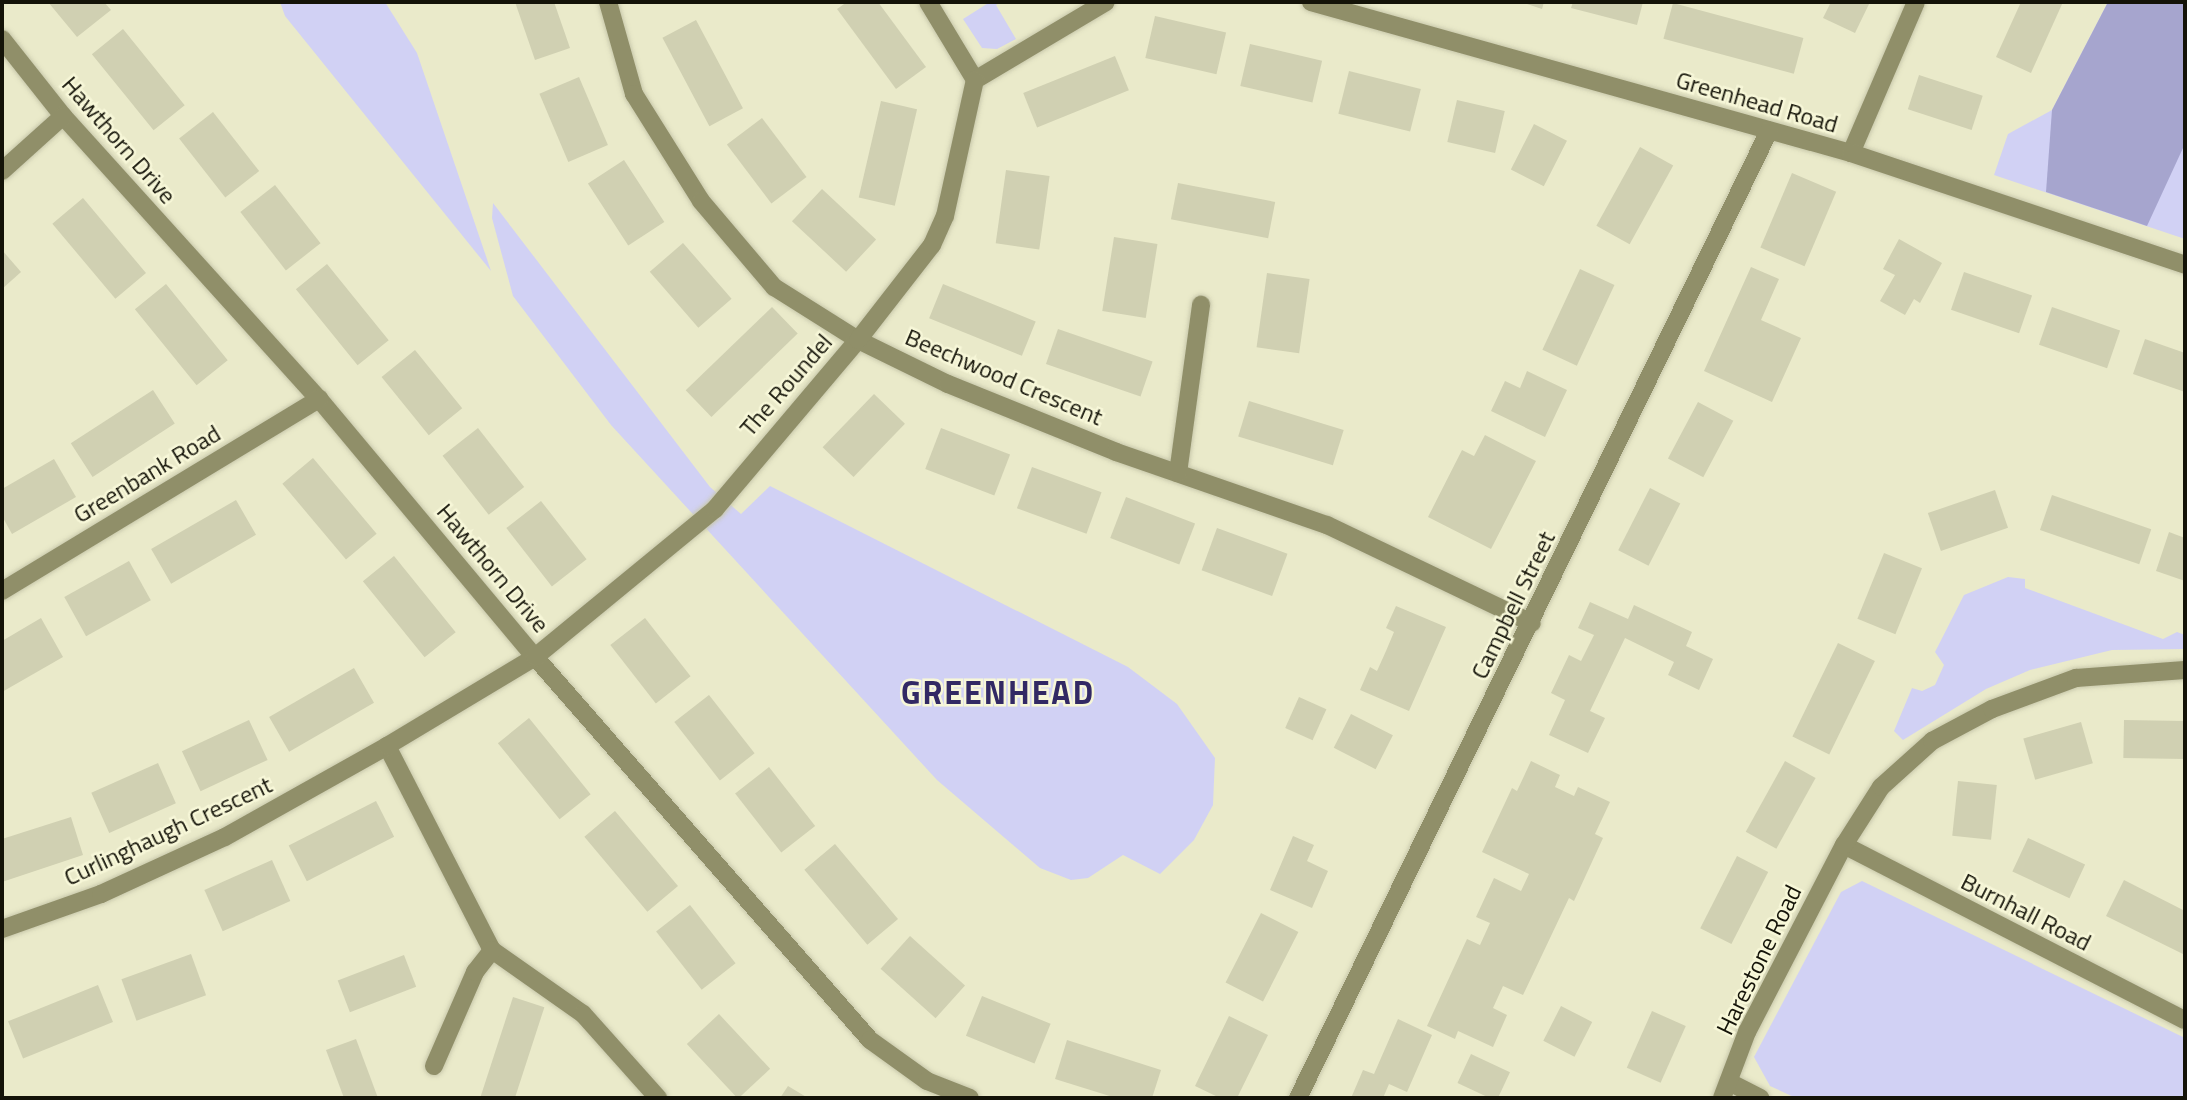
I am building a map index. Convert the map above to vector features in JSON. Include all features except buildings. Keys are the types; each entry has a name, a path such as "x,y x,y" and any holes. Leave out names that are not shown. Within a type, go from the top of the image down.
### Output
{"street":[{"name":"Beechwood Crescent","path":"608,2 634,94 701,201 774,287 858,340 948,384 1178,473 1327,524 1532,623"},
{"path":"928,2 975,80 1106,2"},
{"name":"Greenhead Road","path":"1311,2 1851,153 2185,265"},
{"path":"1851,153 1916,2"},
{"name":"Hawthorn Drive","path":"2,39 63,116 319,399 536,657 870,1040 927,1081 970,1098"},
{"name":"The Roundel","path":"536,657 715,509 858,340 932,245 945,216 975,80"},
{"path":"2,171 63,116"},
{"name":"Campbell Street","path":"1298,1098 1532,623 1769,131"},
{"path":"1178,473 1201,305"},
{"name":"Greenbank Road","path":"2,591 319,399"},
{"name":"Curlinghaugh Crescent","path":"2,929 101,894 225,837 387,746 536,657"},
{"name":"Harestone Road","path":"1726,1091 1747,1032 1844,845 1891,778 1932,741 1992,709 2076,678 2185,670"},
{"path":"387,746 492,950 583,1014 658,1098"},
{"name":"Burnhall Road","path":"1844,845 2185,1020"},
{"path":"434,1066 475,972 492,950"},
{"path":"1726,1091 1760,1098"}],"shaded area":[{"path":"280,2 385,2 417,53 491,271 285,16"},
{"path":"990,2 1001,2 996,5 1016,39 997,49 982,48 963,19"},
{"path":"2108,2 2185,2 2185,239 1994,175 2008,134 2052,110"},
{"path":"2108,2 2185,2 2183,148 2147,226 2046,192 2052,110"},
{"path":"493,203 710,487 741,514 770,486 1128,667 1177,704 1215,758 1213,805 1194,840 1160,874 1123,855 1088,878 1071,880 1040,868 937,780 611,425 513,296 492,218"},
{"path":"2008,577 2025,579 2025,588 2163,639 2177,632 2185,635 2185,649 2112,650 2030,670 1986,689 1903,740 1894,731 1912,688 1922,691 1935,685 1944,665 1935,652 1964,595"},
{"path":"1862,881 2185,1038 2185,1098 1796,1098 1770,1086 1754,1057 1841,892"}],"district":[{"name":"GREENHEAD","path":"998,692"}]}
